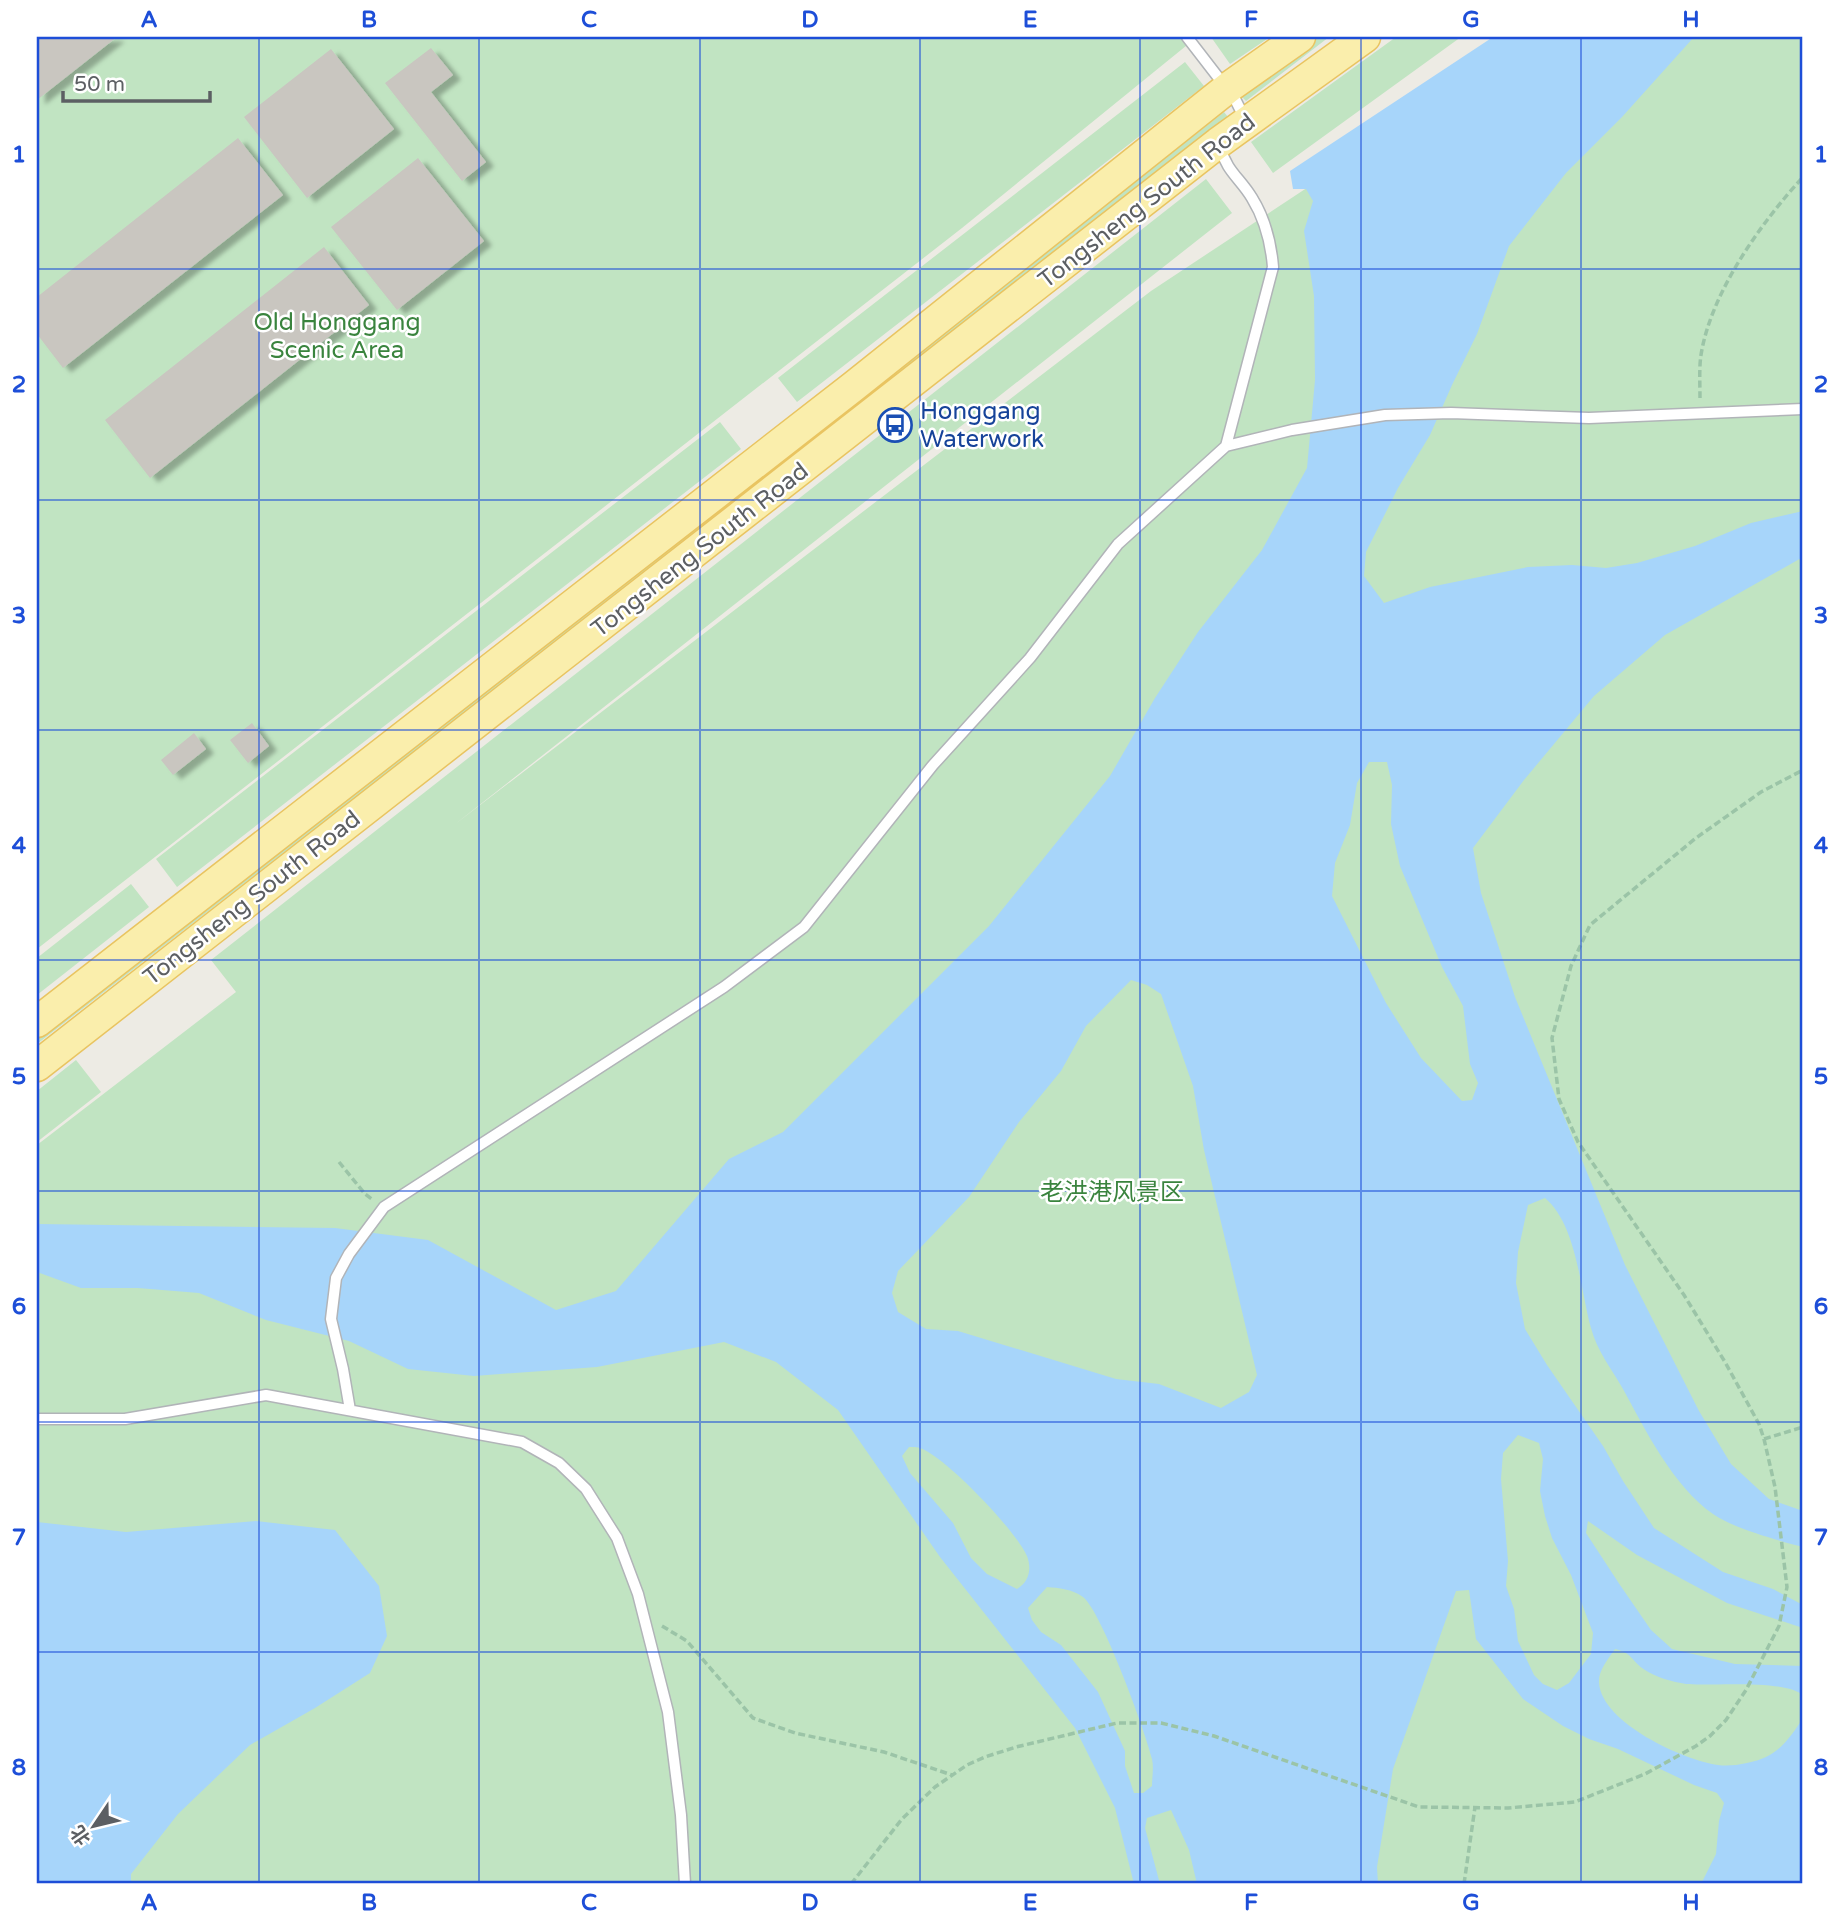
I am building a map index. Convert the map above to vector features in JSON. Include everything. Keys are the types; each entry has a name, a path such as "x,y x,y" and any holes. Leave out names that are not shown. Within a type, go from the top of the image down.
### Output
{"main road":[{"name":"Tongsheng South Road","path":"37,1022 854,386 1229,87 1300,37"},
{"name":"Tongsheng South Road","path":"37,1066 1218,143 1365,37"}],"lane":[{"path":"1187,37 1221,81 1229,87 1247,122"},
{"path":"1218,143 1225,164 1253,199 1271,241 1273,267 1226,446"},
{"path":"350,1410 331,1319 336,1278 349,1254 384,1207 724,988 804,927 933,765 1030,658 1118,544 1226,446 1292,430 1385,415 1451,413 1589,418 1803,409"},
{"path":"37,1419 125,1419 266,1395 522,1442 559,1463 586,1489 617,1538 644,1616 668,1712 681,1815 685,1884"}],"path":[{"path":"1699,414 1701,355 1715,310 1746,247 1803,177"},
{"path":"851,1884 902,1819 935,1787 952,1775 985,1757 1117,1723 1161,1723 1214,1737 1419,1807 1508,1808 1575,1802 1645,1774 1696,1746 1726,1720 1746,1690 1779,1626 1787,1587 1774,1487 1764,1439 1759,1424 1725,1362 1684,1295 1578,1142 1559,1099 1552,1038 1571,966 1590,925 1696,838 1761,792 1803,770"},
{"path":"339,1161 366,1194 384,1207"},
{"path":"1764,1439 1803,1427"},
{"path":"644,1616 687,1641 753,1718 794,1733 884,1752 952,1775"},
{"path":"1464,1884 1475,1807"}],"green space":[{"name":"Old Honggang Scenic Area","path":"37,37 1197,37 962,228 37,949"},
{"path":"1211,37 1270,37 1230,64"},
{"path":"1319,37 1329,37 1246,101 1242,97"},
{"path":"1396,37 1461,37 1273,173 1251,142"},
{"name":"老洪港风景区","path":"1535,37 1803,37 1803,1884 37,1884 37,1145 236,992 211,960 1206,179 1232,213 454,825 1151,291"},
{"path":"1185,62 1204,86 797,402 778,378"},
{"path":"1224,112 1228,117 829,430 826,426"},
{"path":"720,422 741,449 177,887 156,859"},
{"path":"766,471 770,476 37,1044 37,1035"},
{"path":"131,884 149,907 37,995 37,958"},
{"path":"76,1060 101,1092 37,1142 37,1091"}],"water":[{"path":"1493,37 1694,37 1622,117 1566,173 1509,246 1477,334 1430,435 1398,488 1366,552 1364,576 1384,603 1430,587 1528,567 1572,565 1606,568 1637,563 1695,546 1751,523 1803,511 1803,557 1665,635 1594,696 1524,780 1473,848 1481,893 1515,997 1625,1265 1699,1411 1731,1464 1769,1499 1803,1511 1803,1547 1756,1534 1722,1519 1685,1489 1651,1440 1597,1344 1576,1258 1564,1224 1545,1198 1528,1205 1518,1252 1516,1283 1525,1329 1654,1528 1723,1572 1773,1589 1803,1605 1803,1628 1727,1603 1637,1555 1588,1521 1586,1533 1620,1585 1651,1630 1672,1649 1735,1664 1803,1666 1803,1695 1794,1690 1764,1685 1676,1682 1649,1673 1629,1655 1615,1649 1604,1665 1599,1683 1604,1698 1614,1712 1646,1737 1685,1756 1718,1765 1749,1763 1772,1754 1787,1740 1803,1718 1803,1884 1701,1884 1716,1854 1719,1821 1724,1803 1717,1793 1589,1739 1563,1726 1523,1699 1476,1639 1469,1590 1456,1591 1393,1769 1377,1867 1378,1884 1197,1884 1189,1850 1171,1810 1147,1818 1145,1828 1160,1884 1134,1884 1115,1808 1075,1728 940,1557 838,1410 776,1362 724,1342 597,1367 474,1376 408,1369 349,1341 266,1320 199,1293 138,1288 81,1288 37,1272 37,1224 335,1228 428,1240 556,1310 616,1291 729,1159 783,1132 989,926 1110,776 1155,698 1198,632 1262,550 1307,468 1315,380 1314,296 1304,231 1313,201 1306,189 1293,189 1290,171","holes":["1369,762 1387,762 1392,785 1391,824 1400,866 1442,967 1463,1006 1470,1064 1478,1083 1472,1100 1462,1101 1421,1058 1386,1003 1332,896 1335,863 1350,825 1357,783","1131,980 1147,985 1161,994 1193,1086 1204,1150 1257,1375 1249,1392 1221,1408 1159,1384 1116,1379 958,1331 926,1329 898,1312 892,1293 898,1271 969,1197 1019,1122 1061,1071 1086,1026","1518,1435 1539,1443 1543,1459 1540,1491 1545,1516 1593,1633 1591,1654 1569,1683 1557,1690 1543,1684 1534,1675 1518,1641 1514,1609 1506,1586 1508,1561 1501,1479 1503,1453","909,1447 931,1454 962,1479 995,1513 1027,1556 1028,1575 1021,1586 1017,1589 987,1574 971,1558 953,1523 910,1473 902,1456","1047,1587 1074,1592 1083,1597 1091,1607 1122,1673 1152,1759 1152,1786 1143,1793 1134,1793 1125,1766 1125,1751 1098,1692 1061,1645 1041,1632 1032,1620 1028,1608"]},
{"path":"256,1521 335,1530 379,1586 387,1636 370,1673 250,1745 178,1814 131,1874 131,1884 37,1884 37,1522 126,1532"}],"building":[{"path":"37,37 117,37 37,100"},
{"path":"431,48 453,75 431,92 486,162 462,181 385,83"},
{"path":"331,49 394,129 307,198 244,117"},
{"path":"238,138 283,195 63,368 37,334 37,297"},
{"path":"418,158 484,241 397,310 331,227"},
{"path":"324,247 369,305 150,478 105,420"},
{"path":"252,723 269,746 248,763 230,740"},
{"path":"194,733 206,749 173,775 161,760"}],"place":[{"name":"Honggang Waterwork","path":"895,425"}]}
